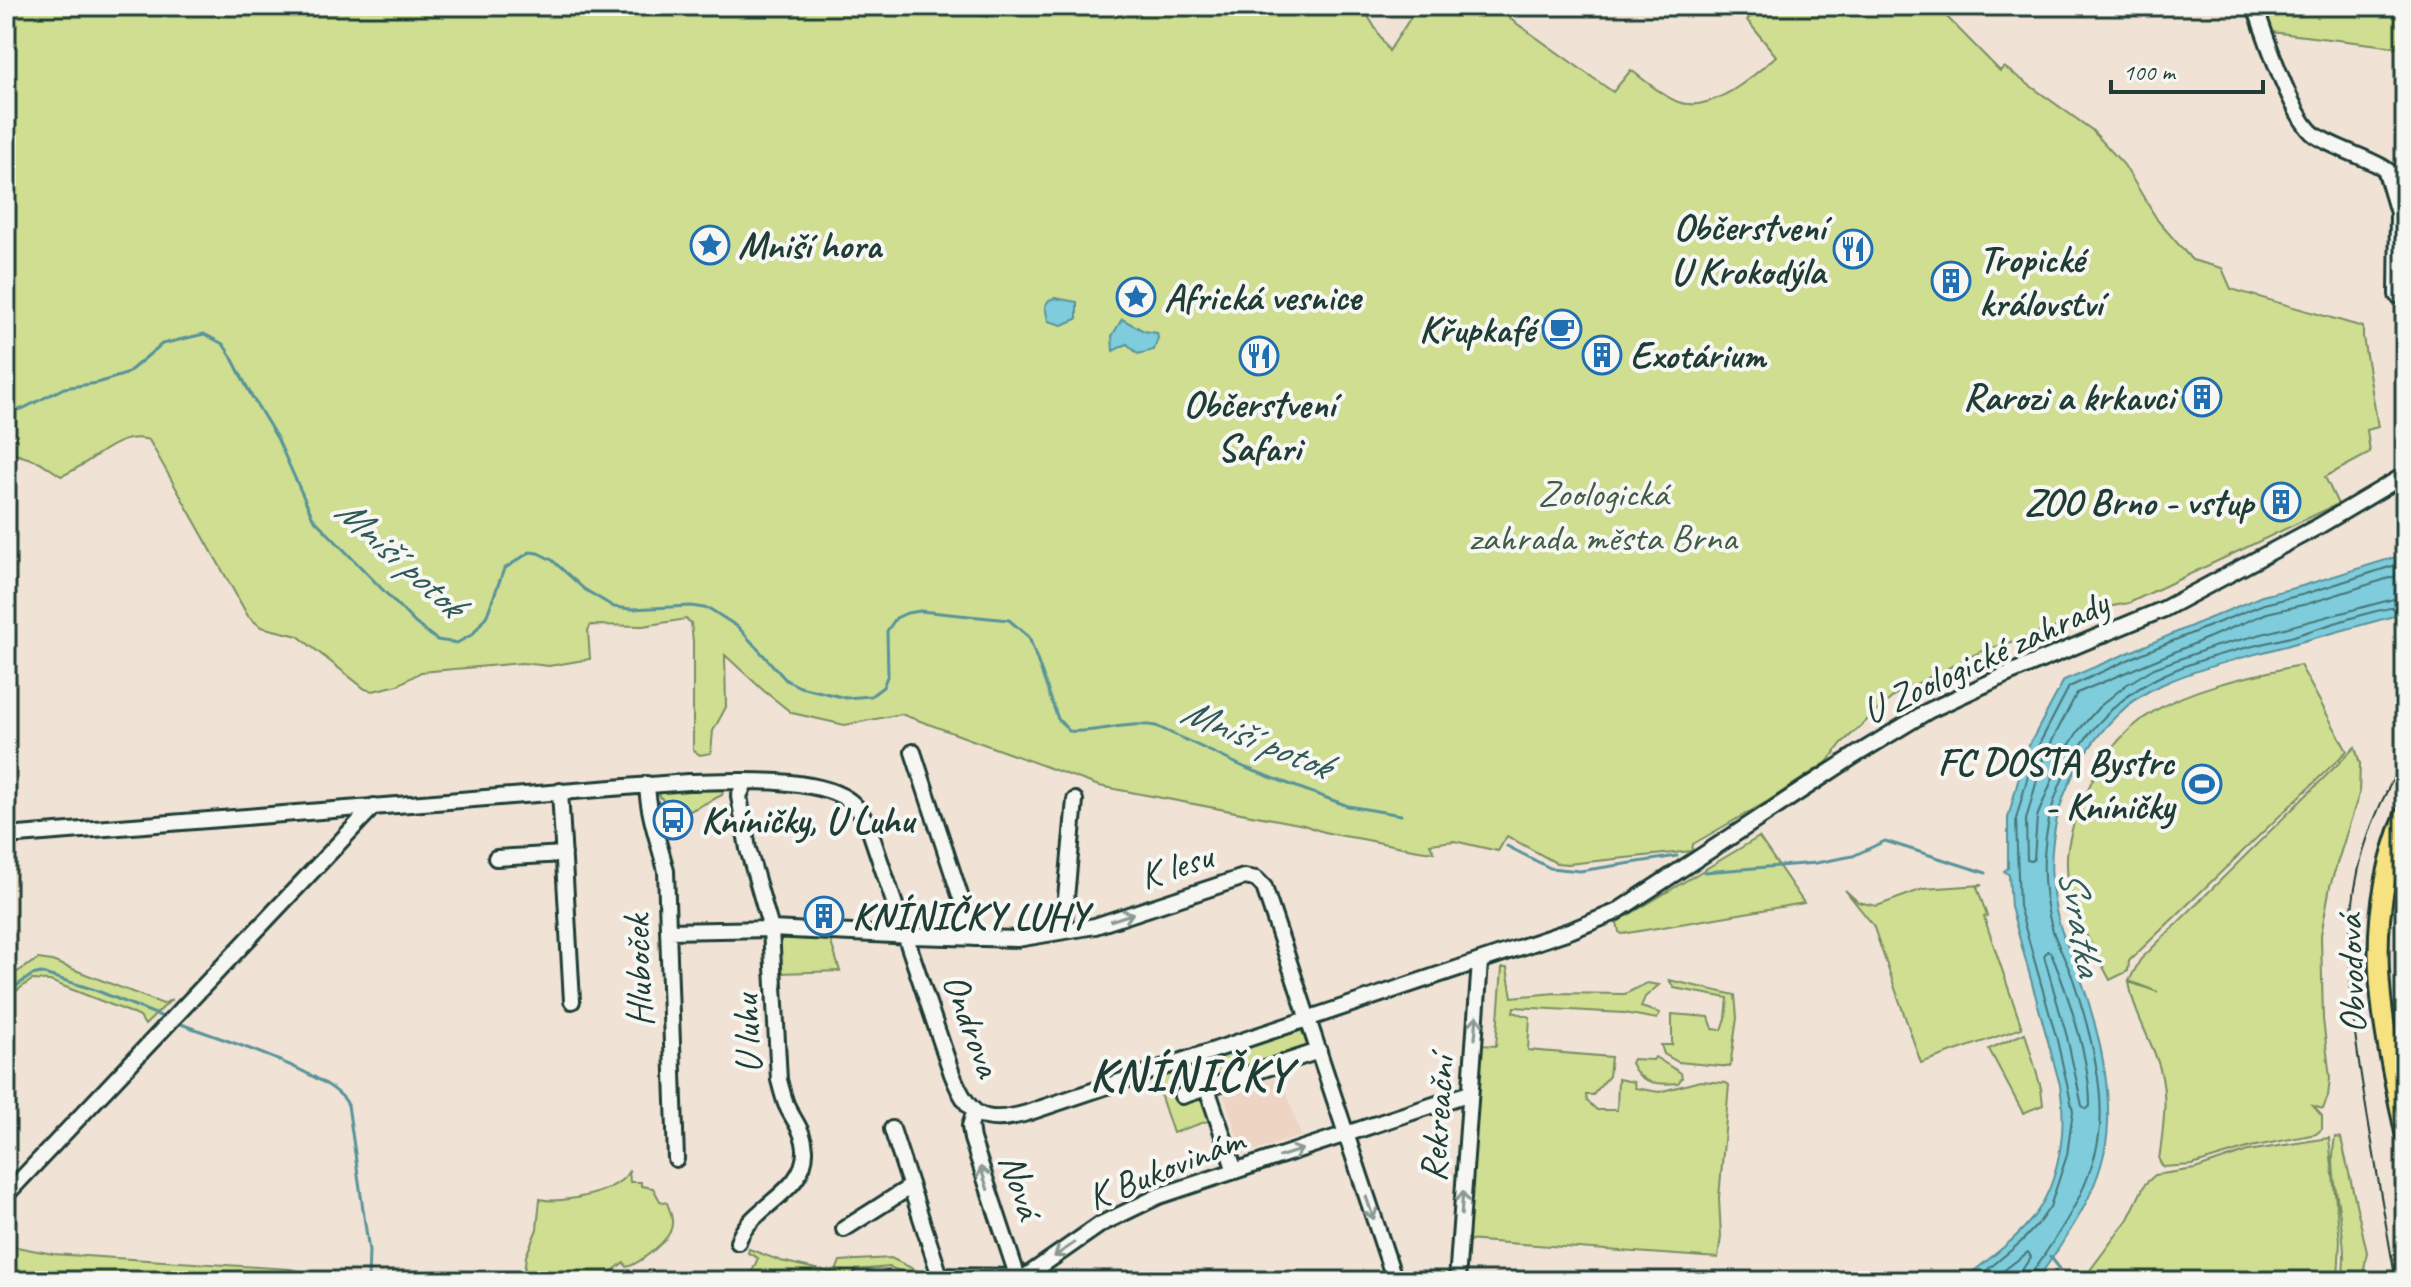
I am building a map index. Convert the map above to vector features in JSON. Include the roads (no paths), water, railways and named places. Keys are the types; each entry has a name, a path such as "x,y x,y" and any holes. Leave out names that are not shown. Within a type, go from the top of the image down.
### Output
{"main road":[{"name":"Obvodová","path":"2405,815 2382,892 2377,931 2380,997 2405,1132"}],"street":[{"path":"2255,6 2276,63 2303,121 2313,134 2396,175 2405,187"},
{"path":"2385,169 2398,213 2397,295"},
{"name":"U Zoologické zahrady","path":"1604,917 1648,894 1854,756 1928,711 2164,609 2319,526 2405,475"},
{"name":"Ondrova","path":"913,752 974,938"},
{"name":"Ondrova","path":"6,836 647,784 746,781 818,788 836,793 852,803 865,818 952,1074 964,1101 974,1113 988,1118 1015,1116 1480,962 1604,917"},
{"name":"U luhu","path":"738,1242 742,1230 797,1178 805,1151 802,1132 786,1103 779,1080 771,929 748,849 739,796 746,781"},
{"name":"Hluboček","path":"647,784 648,807 666,871 676,1159"},
{"path":"560,791 572,1001"},
{"path":"1063,931 1075,800"},
{"path":"6,1195 374,806"},
{"path":"496,858 564,854"},
{"name":"K lesu","path":"668,931 771,929 1017,939 1095,926 1244,877 1256,879 1264,887 1395,1281"},
{"name":"Rekreační","path":"1457,1281 1480,962"},
{"path":"1182,1096 1319,1051"},
{"path":"1196,1056 1235,1171"},
{"name":"K Bukovinám","path":"1018,1278 1025,1277 1101,1224 1159,1196 1470,1093"},
{"name":"Nová","path":"974,1113 970,1126 972,1139 1018,1278"},
{"path":"892,1129 939,1279 1018,1278"},
{"path":"844,1229 910,1187"}],"water":[{"path":"1055,298 1077,302 1077,319 1062,325 1048,321 1045,306"},
{"path":"1122,319 1144,331 1157,333 1154,350 1138,354 1127,344 1113,351 1112,336"},
{"path":"2405,554 2405,613 2215,665 2161,685 2138,698 2117,716 2083,758 2072,777 2057,818 2051,861 2052,883 2060,926 2086,994 2101,1049 2108,1106 2106,1146 2101,1167 2084,1207 2036,1281 1961,1281 2006,1245 2031,1220 2049,1190 2059,1156 2062,1138 2060,1085 2011,907 2009,875 2004,871 2008,868 2008,818 2026,751 2064,680 2262,596"}],"waterway":[{"name":"Mniší potok","path":"6,411 22,409 64,388 126,374 162,344 204,334 223,344 231,356 277,438 313,518 415,623 437,640 457,643 473,634 487,615 504,569 530,552 552,560 584,589 614,607 691,606 710,609 738,627 786,680 800,687 846,698 871,696 883,687 888,674 887,631 896,618 920,611 1009,620 1029,637 1058,719 1069,731 1156,726 1246,768 1348,806 1401,815"},
{"name":"Mniší potok","path":"1704,872 1816,863 1853,856 1885,841 1986,873"},
{"name":"Mniší potok","path":"1507,846 1550,868 1580,871 1677,856"},
{"path":"6,993 32,975 41,973 163,1017"},
{"path":"181,1024 298,1069 338,1093 348,1105 369,1251 368,1281"},
{"path":"2050,1256 2060,1269"}],"tram line":[{"path":"2396,1281 2360,1071 2350,979 2350,934 2364,847 2381,803 2405,759"}],"place":[{"name":"Mniší hora","path":"710,245"},
{"name":"Občerstvení U Krokodýla","path":"1853,249"},
{"name":"Tropické království","path":"1951,281"},
{"name":"Africká vesnice","path":"1136,297"},
{"name":"Křupkafé","path":"1562,329"},
{"name":"Exotárium","path":"1602,355"},
{"name":"Občerstvení Safari","path":"1259,356"},
{"name":"Rarozi a krkavci","path":"2202,397"},
{"name":"ZOO Brno - vstup","path":"2281,502"},
{"name":"FC DOSTA Bystrc - Kníničky","path":"2202,784"},
{"name":"Kníničky, U Luhu","path":"673,820"},
{"name":"KNÍNIČKY LUHY","path":"824,916"}],"district":[{"name":"KNÍNIČKY","path":"1191,1075"}],"park label":[{"name":"Zoologická zahrada města Brna","path":"1603,515"}],"water label":[{"name":"Svratka","path":"2081,922"}]}
